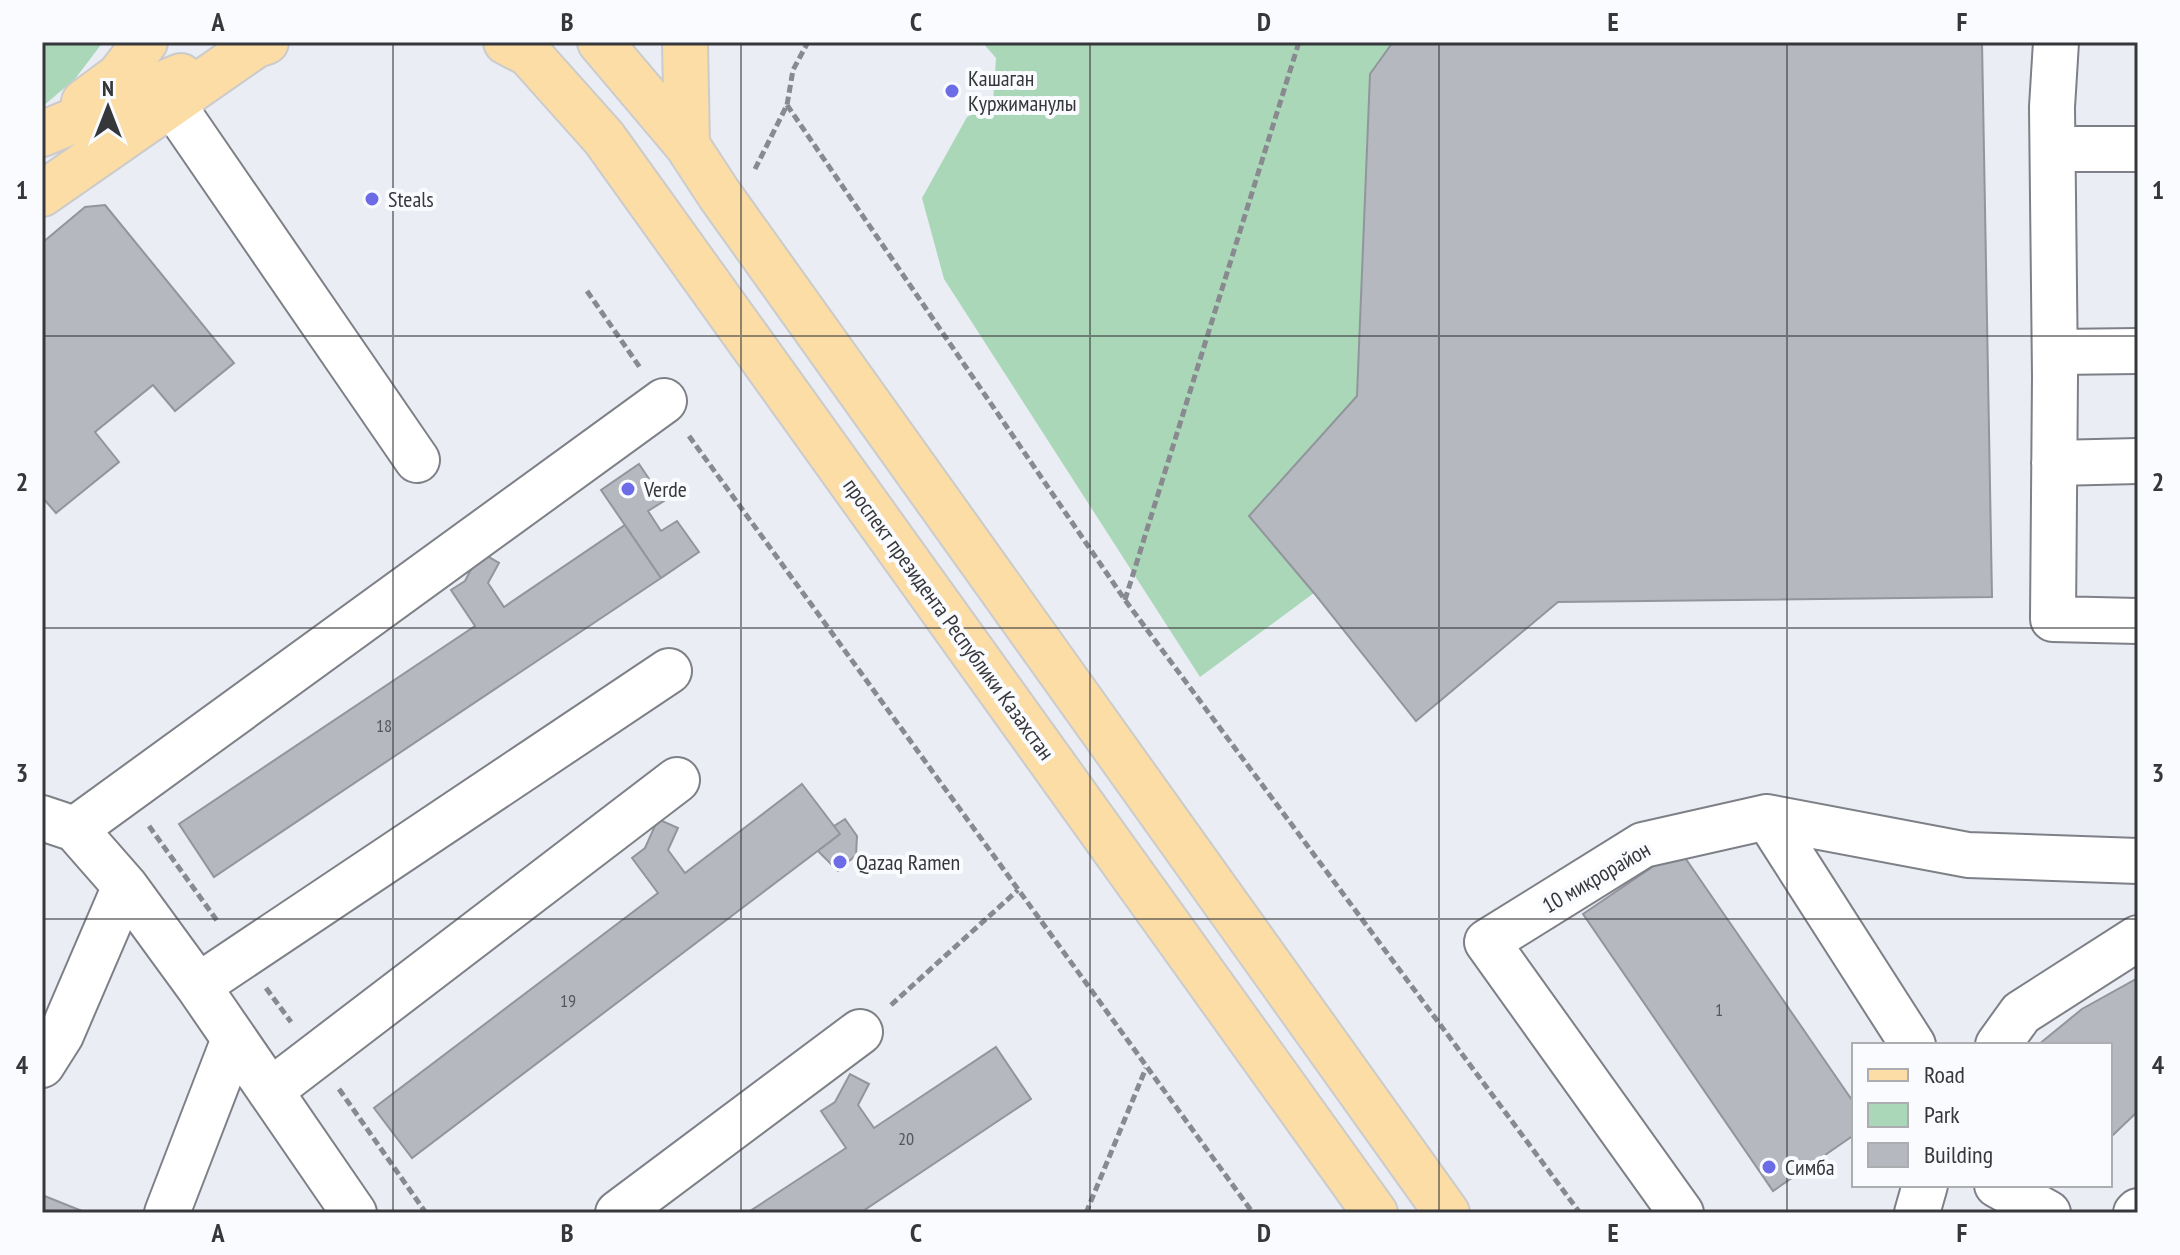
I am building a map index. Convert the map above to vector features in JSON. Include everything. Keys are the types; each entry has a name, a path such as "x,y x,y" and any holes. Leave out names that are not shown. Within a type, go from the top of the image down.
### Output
{"main road":[{"path":"42,132 119,76 145,42"},
{"name":"проспект президента Республики Казахстан","path":"506,42 529,54 604,138 1375,1213"},
{"path":"600,42 687,145 1447,1213"},
{"path":"685,42 687,145"},
{"path":"42,132 261,43"},
{"path":"42,194 261,43"}],"street":[{"path":"2056,42 2052,107 2055,352 2053,619 2138,621"},
{"path":"173,105 417,460"},
{"path":"2053,149 2138,149"},
{"path":"2055,352 2138,351"},
{"path":"354,1213 198,986 125,886 58,823 125,793 664,401"},
{"path":"2054,463 2138,461"},
{"path":"198,986 669,671"},
{"path":"270,1091 677,780"},
{"path":"1767,817 1912,1043"},
{"name":"10 микрорайон","path":"1681,1213 1487,942 1643,845 1767,817 1968,855 2138,861"},
{"path":"42,1065 61,1035 125,886"},
{"path":"1999,1043 2021,1013 2138,938"},
{"path":"618,1213 860,1032"},
{"path":"167,1213 234,1039"},
{"path":"1917,1213 1924,1187"},
{"path":"2001,1187 2048,1213"}],"path":[{"path":"755,169 787,105 793,70 808,42"},
{"path":"1125,600 1299,42"},
{"path":"787,105 1125,600 1580,1213"},
{"path":"587,291 1253,1213"},
{"path":"125,793 426,1213"},
{"path":"860,1032 1018,890"},
{"path":"1086,1213 1147,1067"}],"green space":[{"path":"42,42 103,42 75,79 42,107"},
{"path":"982,42 1393,42 1370,74 1357,396 1249,516 1314,593 1200,677 944,279 922,198 967,117 993,103 996,58"}],"building":[{"path":"1393,42 1982,42 1992,597 1558,602 1416,721 1249,516 1357,396 1370,74"},
{"path":"105,205 234,363 175,411 153,385 95,432 119,462 56,513 42,497 42,243 85,207"},
{"path":"639,464 664,501 648,511 661,531 677,521 699,552 661,578 601,490"},
{"path":"625,525 661,578 214,877 179,824 475,626 451,590 465,581 480,552 499,563 488,583 504,607"},
{"path":"802,784 840,834 412,1158 374,1108 658,893 632,858 645,848 658,819 678,828 668,850 685,873"},
{"path":"845,819 857,836 856,855 838,871 818,851 840,834 834,826"},
{"path":"1679,849 1852,1100 1852,1136 1773,1191 1583,914"},
{"path":"2138,978 2138,1111 2112,1136 2112,1043 2040,1043 2082,1009"},
{"path":"996,1047 1031,1099 860,1213 747,1213 846,1148 821,1111 835,1102 850,1074 869,1084 858,1105 874,1128"},
{"path":"42,1195 87,1213 42,1213"}],"place":[{"name":"Кашаган Куржиманулы","path":"952,91"},
{"name":"Steals","path":"372,199"},
{"name":"Verde","path":"628,489"},
{"name":"Qazaq Ramen","path":"840,862"},
{"name":"Симба","path":"1769,1167"}]}
